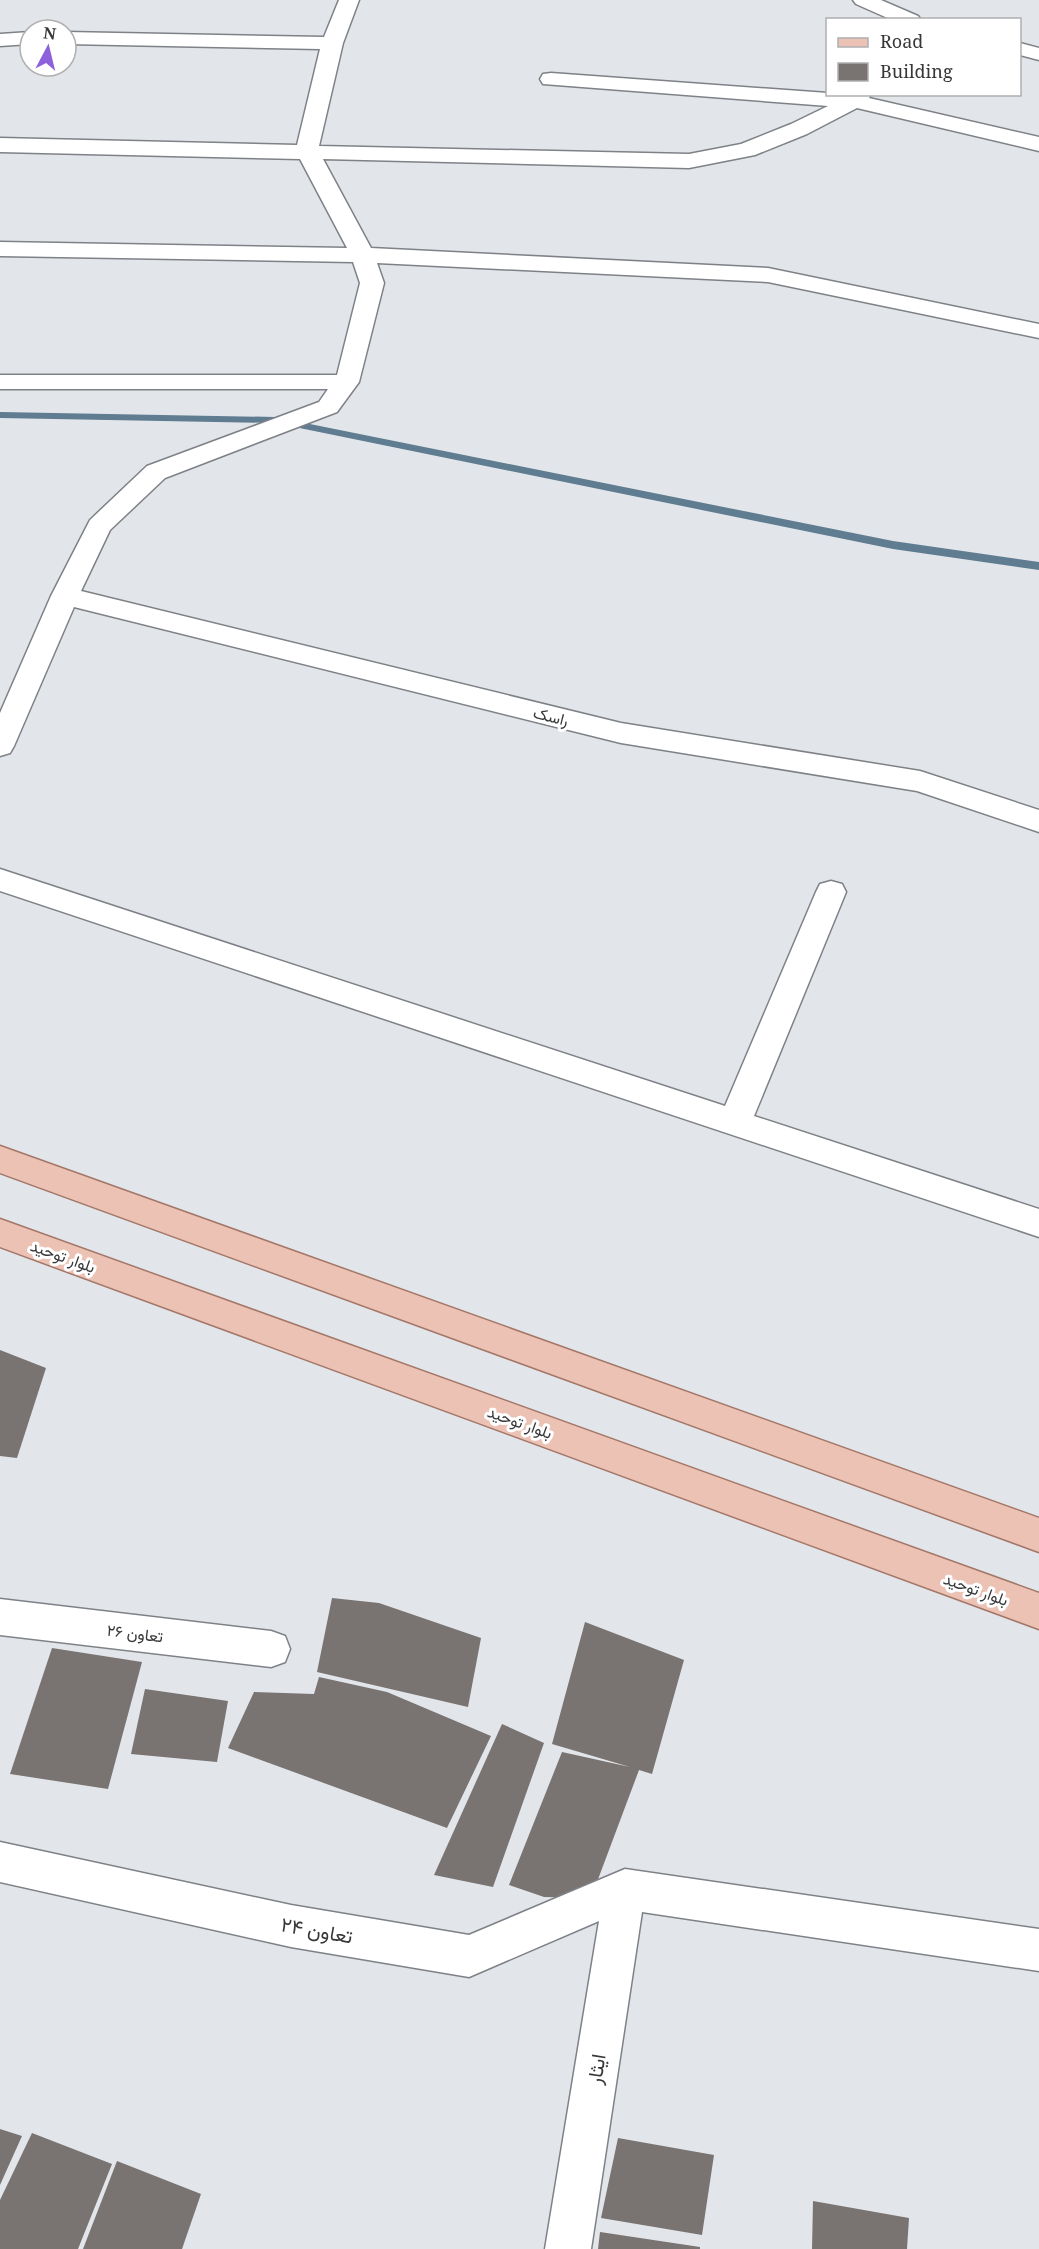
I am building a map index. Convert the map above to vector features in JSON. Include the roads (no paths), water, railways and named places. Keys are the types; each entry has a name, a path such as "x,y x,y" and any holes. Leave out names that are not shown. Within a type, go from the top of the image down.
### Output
{"main road":[{"path":"0,1159 1039,1535"},
{"name":"بلوار توحید","path":"0,1233 1039,1611"}],"street":[{"path":"0,746 65,596 99,526 156,472 235,440 328,407 347,382 372,284 363,255 307,151 333,44 349,0"},
{"path":"864,0 906,18"},
{"path":"78,38 333,44"},
{"path":"0,40 18,39"},
{"path":"1021,50 1039,54"},
{"path":"551,79 857,98 1039,144"},
{"path":"0,146 689,161 747,150 799,129 857,98"},
{"path":"0,249 363,255 768,275 1039,331"},
{"path":"0,382 347,382"},
{"name":"راسک","path":"65,596 621,733 920,781 1039,821"},
{"path":"0,880 1039,1223"},
{"path":"734,1123 831,892"},
{"name":"تعاون ۲۶","path":"0,1617 271,1649"},
{"name":"تعاون ۲۴","path":"0,1863 291,1926 469,1956 625,1889"},
{"path":"625,1889 1039,1950"},
{"name":"ایثار","path":"568,2249 625,1889"}],"waterway":[{"path":"0,415 275,420 893,545 1039,566"}]}
